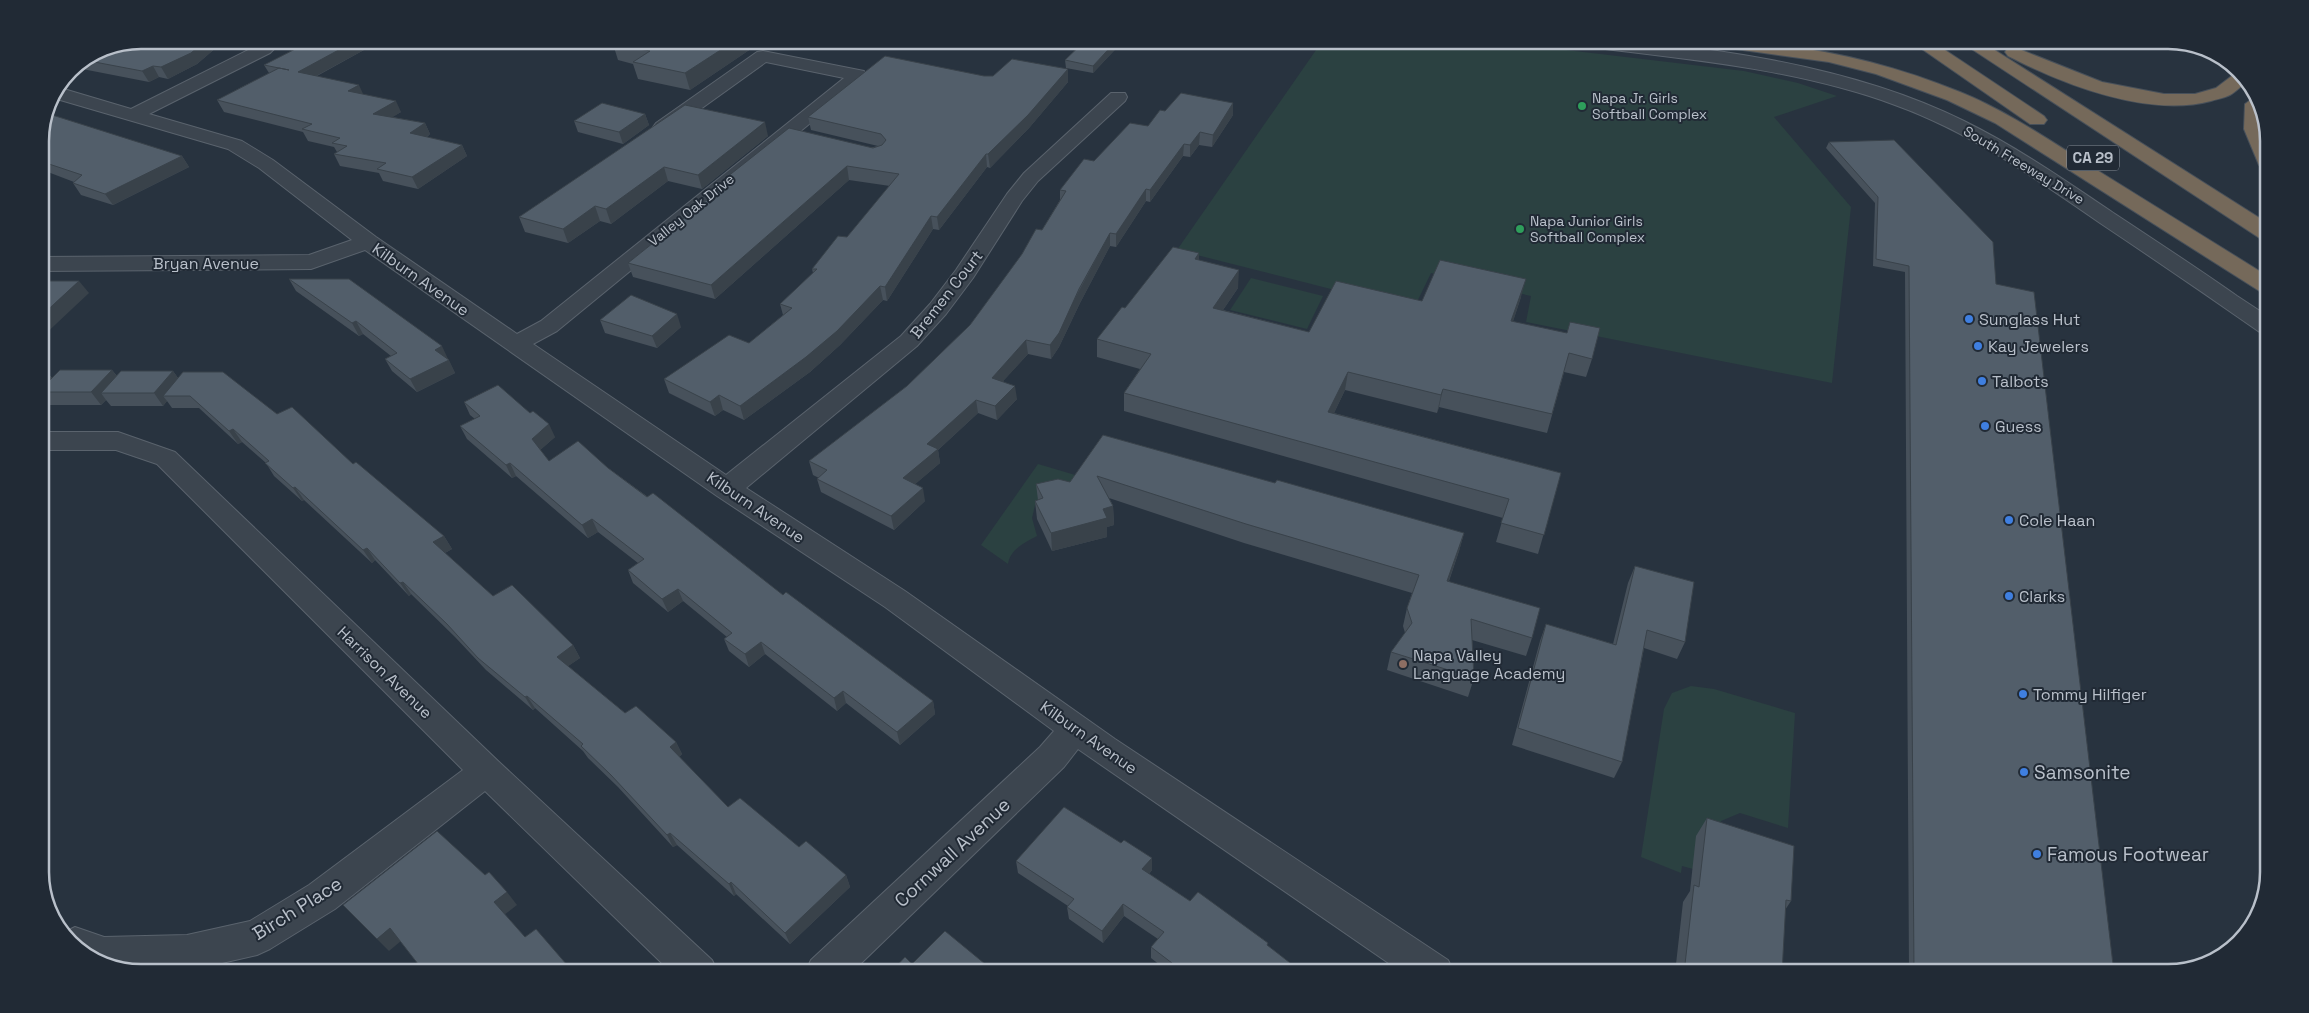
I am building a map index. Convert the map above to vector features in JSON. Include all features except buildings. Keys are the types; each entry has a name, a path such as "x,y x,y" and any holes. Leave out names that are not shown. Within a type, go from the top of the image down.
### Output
{"highway":[{"path":"1772,49 1829,57 1890,73 1954,96 2010,124 2260,282"},
{"name":"CA 29","path":"1931,49 2260,270"},
{"name":"CA 29","path":"1981,49 2260,228"},
{"path":"2009,49 2066,76 2100,88 2144,97 2201,98 2233,86 2238,80"},
{"path":"2257,120 2256,140 2260,148"}],"street":[{"path":"131,116 264,49"},
{"name":"South Freeway Drive","path":"1637,49 1773,68 1856,86 1903,101 1969,130 2006,151 2076,196 2260,322"},
{"name":"Valley Oak Drive","path":"516,344 549,326 778,130 858,75 763,56 647,138"},
{"name":"Kilburn Avenue","path":"61,94 235,145 266,164 368,242 727,489 895,599 1103,749 1422,964"},
{"name":"Bremen Court","path":"727,489 909,341 938,309 965,274 1014,198 1031,177 1118,97"},
{"path":"689,109 716,115"},
{"path":"778,130 814,138"},
{"name":"Bryan Avenue","path":"49,265 311,262 368,242"},
{"name":"Harrison Avenue","path":"49,442 118,441 166,458 486,771 690,964"},
{"name":"Cornwall Avenue","path":"834,964 1052,757 1076,728"},
{"name":"Birch Place","path":"95,952 104,955 187,953 257,937 322,897 486,771"}],"green space":[{"name":"Napa Junior Girls Softball Complex","path":"1317,49 1557,49 1744,71 1798,83 1837,96 1774,117 1851,207 1832,383 1526,322 1531,296 1431,273 1417,302 1382,302 1177,250"},
{"path":"1251,278 1323,296 1307,329 1230,310"},
{"path":"1038,464 1082,477 1036,501 1032,518 1037,536 1015,550 1008,564 981,545"},
{"path":"1691,686 1714,689 1795,713 1788,828 1740,813 1721,821 1720,844 1697,836 1693,869 1682,866 1681,873 1641,857 1664,709 1672,693"}],"place":[{"name":"Napa Jr. Girls Softball Complex","path":"1582,106"},
{"name":"Napa Junior Girls Softball Complex","path":"1520,229"},
{"name":"Sunglass Hut","path":"1969,319"},
{"name":"Kay Jewelers","path":"1978,346"},
{"name":"Talbots","path":"1982,381"},
{"name":"Guess","path":"1985,426"},
{"name":"Cole Haan","path":"2009,520"},
{"name":"Clarks","path":"2009,596"},
{"name":"Napa Valley Language Academy","path":"1403,664"},
{"name":"Tommy Hilfiger","path":"2023,694"},
{"name":"Samsonite","path":"2024,772"},
{"name":"Famous Footwear","path":"2037,854"}]}
